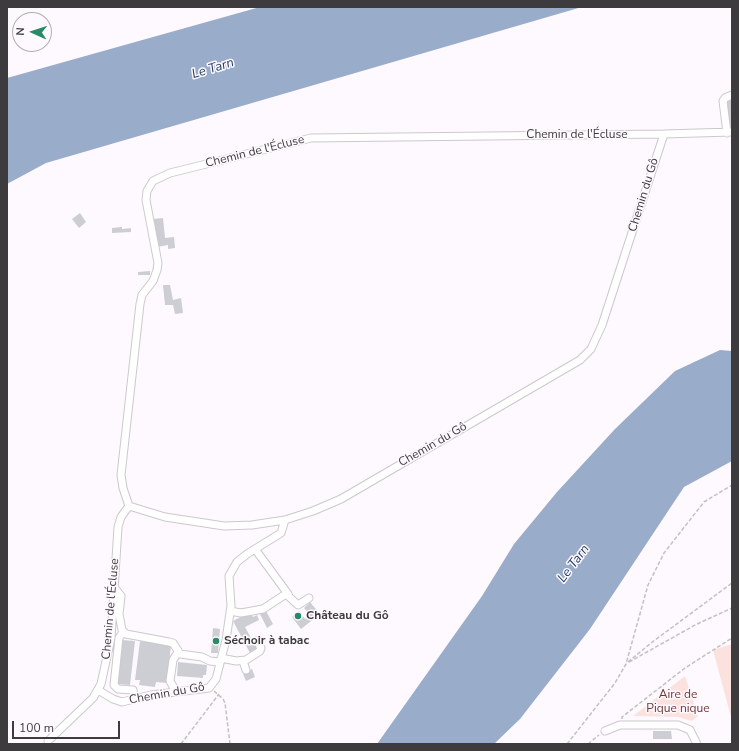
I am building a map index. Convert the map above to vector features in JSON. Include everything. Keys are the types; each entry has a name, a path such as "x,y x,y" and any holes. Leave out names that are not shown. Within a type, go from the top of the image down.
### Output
{"street":[{"path":"664,134 730,132 723,101 725,98 732,95"},
{"name":"Chemin de l'Écluse","path":"48,741 93,698 103,678 109,651 118,527 121,517 129,506 123,488 122,476 141,300 156,276 158,263 146,195 149,186 156,178 170,172 288,143 316,138 664,134"},
{"name":"Chemin du Gô","path":"98,690 118,702 209,688 216,679 221,660 230,611 229,582 231,571 240,558 281,533 285,520 313,511 341,499 585,355 594,344 602,325 664,134"},
{"path":"129,506 165,517 224,526 252,525 285,520"},
{"path":"255,548 288,594 298,605 309,598"},
{"path":"114,587 120,596 119,614 123,632 119,638 114,685 118,689 133,690 135,699"},
{"path":"230,611 241,613 263,609 288,594"},
{"path":"123,632 129,635 173,643 178,652 184,655 202,657 210,661 243,661 260,651 261,648 257,641"},
{"path":"176,692 170,681 173,660 178,652"},
{"path":"243,661 246,670"},
{"path":"605,731 620,725 678,726 690,730 697,744"}],"path":[{"path":"567,744 615,683 626,664 648,585 664,553 704,502 732,485"},
{"path":"626,664 651,643 732,583"},
{"path":"626,664 697,624 732,608"},
{"path":"620,725 622,717 685,668 732,638"},
{"path":"209,688 219,694 225,703 230,744"},
{"path":"181,744 219,694"},
{"path":"588,744 605,731"}],"green space":[{"path":"732,644 732,721 713,650"},
{"name":"Aire de Pique nique","path":"685,676 698,716 692,721 678,717 633,716"}],"water":[{"name":"Le Tarn","path":"260,7 582,7 46,163 7,184 7,78"},
{"name":"Le Tarn","path":"720,350 732,351 732,461 684,487 590,629 520,719 494,744 377,744 482,596 514,544 557,492 615,429 675,371"}],"building":[{"path":"732,100 732,128 731,128 725,102"},
{"path":"80,213 86,222 79,228 72,219"},
{"path":"163,218 165,238 174,237 175,248 168,249 168,245 157,247 153,219"},
{"path":"122,227 122,229 131,228 131,232 112,233 112,228"},
{"path":"150,271 150,275 138,275 138,272"},
{"path":"163,285 170,285 173,300 181,298 183,313 175,314 173,305 165,305"},
{"name":"Château du Gô","path":"310,602 320,614 301,629 292,617 299,611 305,619 310,615 304,608"},
{"path":"266,611 273,624 267,628 260,614"},
{"path":"250,612 253,617 257,615 259,620 245,627 257,649 250,653 233,621"},
{"name":"Séchoir à tabac","path":"213,628 220,629 218,653 211,653"},
{"path":"122,640 135,641 130,685 117,684"},
{"path":"140,641 171,645 167,683 156,682 155,687 139,685 140,680 135,680"},
{"path":"178,662 207,665 206,675 203,675 203,678 177,676"},
{"path":"252,669 255,677 246,681 243,674"},
{"path":"653,731 671,731 672,739 653,739"}],"place":[{"name":"Château du Gô","path":"298,616"},
{"name":"Séchoir à tabac","path":"216,641"}]}
